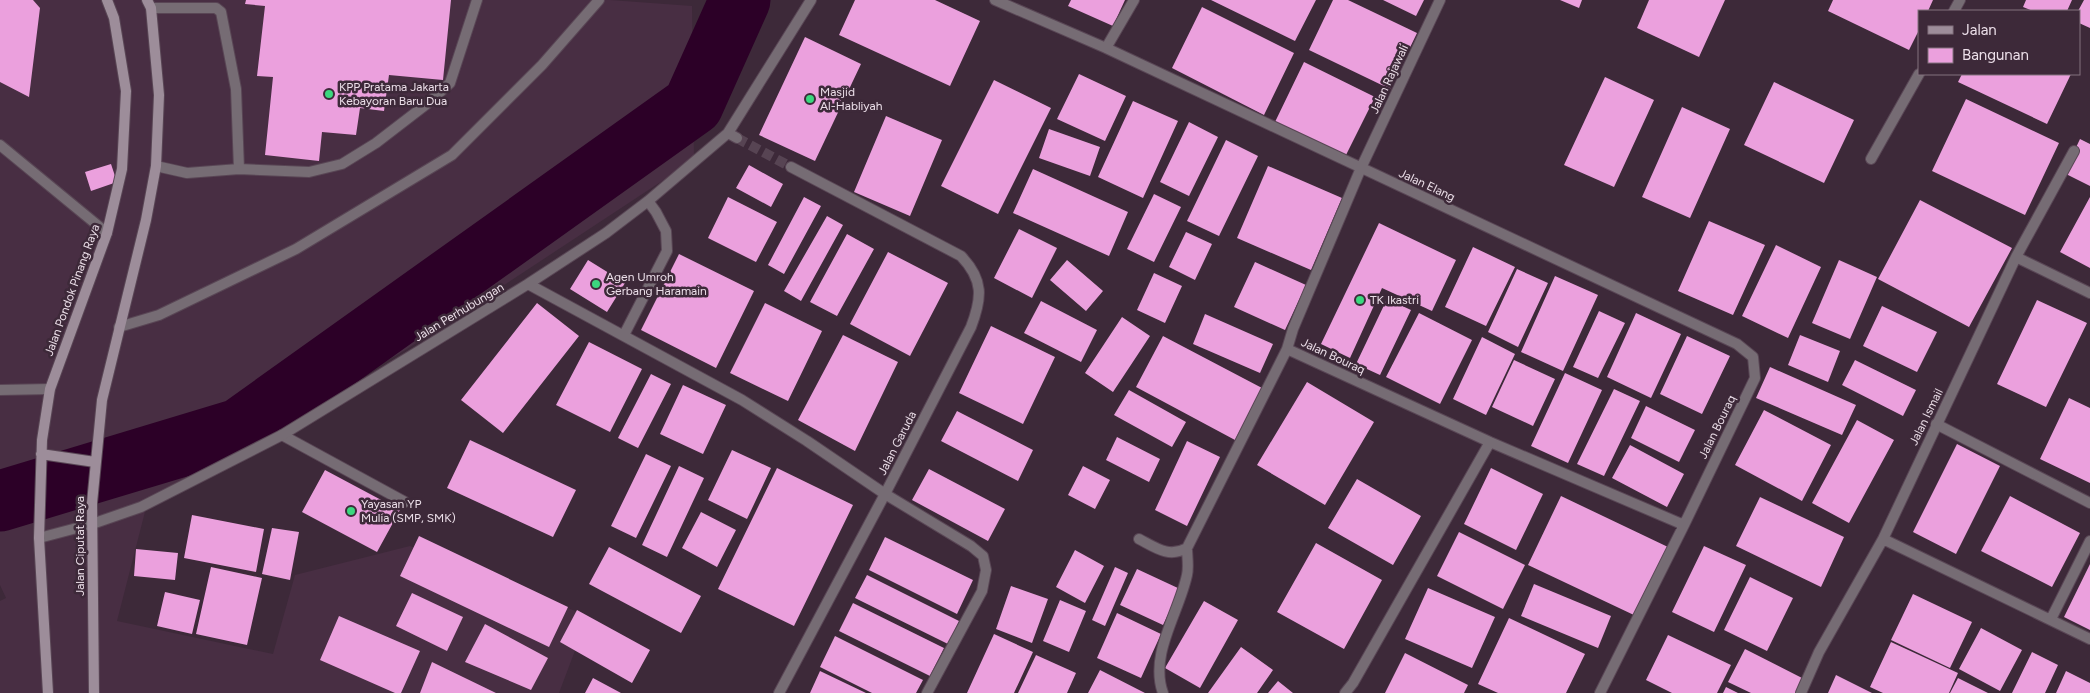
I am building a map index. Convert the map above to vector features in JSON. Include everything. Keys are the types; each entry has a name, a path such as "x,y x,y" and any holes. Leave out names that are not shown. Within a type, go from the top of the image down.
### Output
{"main road":[{"name":"Jalan Pondok Pinang Raya","path":"40,454 50,388 108,233 122,169 126,91 114,18 107,0"},
{"path":"119,327 146,220 156,166 159,95 149,4"},
{"name":"Jalan Ciputat Raya","path":"94,693 92,503 102,400 119,327"},
{"path":"48,693 39,538 40,454 95,462"}],"street":[{"path":"156,166 187,174 239,169 309,172 342,164 376,143 428,103 450,83 478,0"},
{"path":"119,327 159,315 296,249 452,155 542,65 598,0"},
{"name":"Jalan Perhubungan","path":"39,538 92,524 141,507 282,435 528,284 606,233 732,135 811,0"},
{"name":"Jalan Elang","path":"995,0 1106,48 1737,344"},
{"path":"1106,48 1134,0"},
{"name":"Jalan Rajawali","path":"1361,168 1440,0"},
{"path":"149,4 216,8 221,12 236,89 239,169"},
{"path":"1871,160 1918,75"},
{"path":"0,145 108,233"},
{"name":"Jalan Ismail","path":"1801,693 1819,652 1883,539 2016,257 2074,151"},
{"name":"Jalan Garuda","path":"528,284 742,400 807,440 885,494 971,327 978,308 980,293 977,278 971,267 961,256 792,167"},
{"name":"Jalan Bouraq","path":"1361,168 1293,329 1287,348 1490,442 1684,525"},
{"path":"624,336 667,251 666,231 648,201"},
{"path":"2016,257 2090,293"},
{"name":"Jalan Bouraq","path":"1600,693 1755,378 1753,357 1737,344"},
{"path":"1164,693 1159,681 1160,658 1188,574 1187,548 1287,348"},
{"path":"0,390 50,388"},
{"path":"1936,424 2090,504"},
{"path":"282,435 405,502"},
{"path":"1345,693 1353,684 1490,442"},
{"path":"779,693 885,494 971,546 983,556 986,570 982,591 927,693"},
{"path":"1139,539 1168,554 1178,553 1187,548"},
{"path":"1883,539 2090,638"},
{"path":"2051,620 2090,541"}],"shaded area":[{"path":"0,0 610,0 692,6 694,160 407,349 148,500 117,621 273,654 295,575 410,546 588,616 559,693 0,693 0,601 6,598 0,585"}],"building":[{"path":"0,0 33,0 40,8 29,97 0,82"},
{"name":"KPP Pratama Jakarta Kebayoran Baru Dua","path":"246,0 451,0 443,80 389,75 384,111 360,108 356,135 322,132 319,161 265,155 273,77 257,76 265,6 245,4"},
{"path":"855,0 935,0 980,21 950,86 839,35"},
{"path":"1071,0 1125,0 1113,26 1068,6"},
{"path":"1211,0 1316,0 1295,41"},
{"path":"1333,0 1348,0 1417,33 1390,89 1309,50"},
{"path":"1383,0 1424,0 1416,16"},
{"path":"1560,0 1582,0 1579,8"},
{"path":"1649,0 1725,0 1699,57 1637,28"},
{"path":"1833,0 1933,0 1928,10 1918,10 1918,32 1909,50 1828,11"},
{"path":"2026,0 2072,0 2067,10 2030,10 2023,7"},
{"path":"2084,0 2090,0 2090,28 2080,23 2079,10"},
{"path":"1202,7 1294,53 1264,115 1172,68"},
{"name":"Masjid Al-Habliyah","path":"805,37 861,64 815,161 759,135"},
{"path":"1304,62 1375,97 1345,157 1275,122"},
{"path":"1079,74 1126,96 1105,141 1057,119"},
{"path":"1962,75 2071,75 2047,124 1958,82"},
{"path":"1605,77 1654,100 1614,187 1564,165"},
{"path":"994,80 1051,108 998,214 941,186"},
{"path":"1774,82 1854,120 1824,183 1744,145"},
{"path":"1966,99 2059,143 2025,215 1932,171"},
{"path":"1133,101 1178,121 1143,198 1098,177"},
{"path":"1682,107 1730,129 1690,218 1642,197"},
{"path":"886,116 942,140 910,216 854,192"},
{"path":"1189,122 1218,137 1189,196 1160,182"},
{"path":"1049,129 1100,147 1090,176 1039,158"},
{"path":"2080,139 2090,144 2090,186 2064,173"},
{"path":"1226,140 1258,156 1219,236 1187,221"},
{"path":"111,164 117,182 91,191 85,172"},
{"path":"749,165 783,184 771,207 736,188"},
{"path":"1268,166 1342,198 1311,270 1237,238"},
{"path":"1033,169 1128,212 1109,256 1013,213"},
{"path":"1154,194 1181,207 1154,262 1127,249"},
{"path":"728,197 777,222 756,262 708,238"},
{"path":"804,197 821,206 784,274 768,265"},
{"path":"2090,197 2090,268 2060,252"},
{"path":"1920,200 2012,248 1969,327 1878,279"},
{"path":"827,216 843,225 801,301 784,291"},
{"path":"1709,221 1765,245 1733,315 1678,291"},
{"name":"TK Ikastri","path":"1379,223 1456,260 1432,311 1382,288 1350,358 1321,344"},
{"path":"1019,229 1057,248 1032,298 994,278"},
{"path":"1186,232 1212,244 1195,280 1169,267"},
{"path":"847,234 874,249 837,316 810,302"},
{"path":"1776,245 1821,267 1788,338 1742,316"},
{"path":"1473,247 1515,267 1486,326 1445,307"},
{"path":"888,252 948,283 910,356 850,324"},
{"path":"679,254 754,291 716,368 641,330"},
{"path":"588,260 625,283 607,312 570,289"},
{"path":"1067,260 1103,291 1086,311 1050,280"},
{"path":"1839,260 1877,277 1850,339 1812,323"},
{"path":"1255,262 1306,285 1285,330 1234,307"},
{"path":"1517,269 1548,283 1518,347 1488,332"},
{"path":"1154,273 1182,286 1165,323 1137,310"},
{"path":"1555,276 1598,295 1563,371 1521,352"},
{"path":"1387,299 1411,310 1380,375 1356,364"},
{"path":"2037,300 2087,323 2046,407 1997,384"},
{"path":"1041,301 1097,330 1081,362 1024,333"},
{"path":"537,303 579,336 503,433 461,400"},
{"path":"765,303 822,331 788,401 730,373"},
{"path":"1882,306 1937,332 1917,372 1863,346"},
{"path":"1599,311 1625,323 1598,378 1573,367"},
{"path":"1419,313 1472,340 1440,404 1386,377"},
{"path":"1636,313 1681,334 1651,398 1607,377"},
{"path":"1205,314 1273,344 1260,373 1193,344"},
{"path":"1122,317 1150,336 1113,392 1085,373"},
{"path":"991,326 1055,357 1023,424 959,393"},
{"path":"843,335 898,362 855,451 798,420"},
{"path":"1800,335 1840,351 1828,382 1788,365"},
{"path":"1163,336 1262,388 1235,440 1136,387"},
{"path":"1687,336 1730,356 1702,414 1660,394"},
{"path":"1482,337 1515,354 1486,415 1453,399"},
{"path":"589,342 642,369 610,432 556,405"},
{"path":"1514,360 1555,379 1533,426 1492,407"},
{"path":"1855,360 1916,390 1903,416 1842,385"},
{"path":"1770,367 1856,405 1842,435 1756,398"},
{"path":"1565,373 1602,390 1568,463 1531,446"},
{"path":"651,374 671,384 638,448 618,438"},
{"path":"1307,382 1374,422 1325,505 1257,465"},
{"path":"683,385 726,405 703,454 660,434"},
{"path":"1614,389 1640,401 1604,476 1577,464"},
{"path":"1129,390 1186,422 1172,447 1114,415"},
{"path":"2069,398 2090,408 2090,483 2040,459"},
{"path":"1646,406 1695,430 1679,462 1631,438"},
{"path":"1764,410 1831,445 1802,501 1735,465"},
{"path":"957,411 1033,450 1018,481 941,441"},
{"path":"1857,420 1894,440 1849,523 1812,503"},
{"path":"1117,437 1160,459 1149,482 1106,460"},
{"path":"470,440 576,490 553,537 447,488"},
{"path":"1187,441 1220,457 1187,526 1155,510"},
{"path":"1957,444 2000,466 1956,554 1913,532"},
{"path":"1630,445 1684,474 1667,507 1612,478"},
{"path":"732,450 771,468 747,519 708,500"},
{"path":"646,454 671,466 636,538 611,526"},
{"path":"679,466 704,478 667,557 642,545"},
{"path":"1083,466 1110,480 1095,509 1068,495"},
{"path":"777,468 853,505 794,626 718,589"},
{"path":"1491,468 1543,494 1516,550 1464,524"},
{"path":"929,469 1005,509 988,541 912,500"},
{"name":"Yayasan YP Mulia (SMP, SMK)","path":"325,470 400,510 377,552 302,512"},
{"path":"1357,479 1421,516 1393,565 1328,528"},
{"path":"1561,496 1668,547 1636,616 1528,565"},
{"path":"2010,496 2080,533 2052,587 1981,551"},
{"path":"1760,497 1844,537 1821,587 1736,546"},
{"path":"701,512 736,530 717,567 682,548"},
{"path":"192,515 264,529 256,572 184,558"},
{"path":"272,528 299,532 290,580 262,574"},
{"path":"1459,532 1525,565 1503,609 1437,576"},
{"path":"419,536 568,607 549,647 400,576"},
{"path":"885,537 973,580 957,614 869,570"},
{"path":"1316,543 1382,580 1344,649 1277,612"},
{"path":"1704,546 1746,565 1714,632 1672,612"},
{"path":"609,547 701,596 681,633 589,584"},
{"path":"136,549 178,553 175,580 134,576"},
{"path":"1075,550 1104,566 1085,603 1056,587"},
{"path":"2090,564 2090,630 2064,617"},
{"path":"211,567 262,578 247,645 196,634"},
{"path":"1115,567 1128,573 1105,626 1092,620"},
{"path":"1137,569 1180,589 1163,625 1120,605"},
{"path":"867,575 959,621 948,644 855,598"},
{"path":"1750,577 1793,598 1767,651 1724,630"},
{"path":"1534,584 1611,616 1598,648 1521,616"},
{"path":"1011,586 1048,599 1032,643 996,629"},
{"path":"1428,588 1495,617 1472,668 1405,639"},
{"path":"165,592 200,600 192,634 157,626"},
{"path":"412,593 463,617 447,651 396,626"},
{"path":"1913,594 1972,622 1950,668 1891,640"},
{"path":"1060,600 1086,611 1069,652 1043,641"},
{"path":"1204,601 1238,620 1200,688 1165,668"},
{"path":"853,603 944,648 930,676 839,631"},
{"path":"577,610 650,650 632,683 560,642"},
{"path":"1117,613 1161,634 1141,678 1097,658"},
{"path":"339,616 420,651 401,693 395,693 320,660"},
{"path":"1509,618 1585,654 1566,693 1498,693 1478,684"},
{"path":"485,624 548,658 531,690 465,662"},
{"path":"1981,628 2022,650 2000,691 1959,669"},
{"path":"994,634 1033,652 1014,693 967,693"},
{"path":"1668,635 1731,665 1717,693 1672,693 1646,680"},
{"path":"835,636 923,680 916,693 872,693 820,667"},
{"path":"1891,642 1958,673 1949,693 1883,693 1870,687"},
{"path":"1241,647 1273,670 1257,693 1208,693"},
{"path":"1745,649 1804,679 1797,693 1751,693 1728,682"},
{"path":"2032,652 2058,665 2045,693 2012,693"},
{"path":"1405,653 1468,685 1464,693 1385,693"},
{"path":"1036,655 1076,673 1067,693 1018,693"},
{"path":"432,662 496,693 420,693"},
{"path":"1100,670 1145,693 1088,693"},
{"path":"820,671 866,693 810,693"},
{"path":"2066,671 2090,683 2090,693 2056,693"},
{"path":"1836,675 1872,693 1828,693"},
{"path":"593,678 621,693 585,693"},
{"path":"1958,678 1988,693 1950,693"},
{"path":"1278,681 1293,693 1268,693"},
{"path":"1726,687 1738,693 1723,693"}],"waterway":[{"path":"0,501 239,429 693,105 740,0"}],"tunnel":[{"path":"737,138 791,167"}],"place":[{"name":"KPP Pratama Jakarta Kebayoran Baru Dua","path":"329,94"},
{"name":"Masjid Al-Habliyah","path":"810,99"},
{"name":"Agen Umroh Gerbang Haramain","path":"596,284"},
{"name":"TK Ikastri","path":"1360,300"},
{"name":"Yayasan YP Mulia (SMP, SMK)","path":"351,511"}]}
